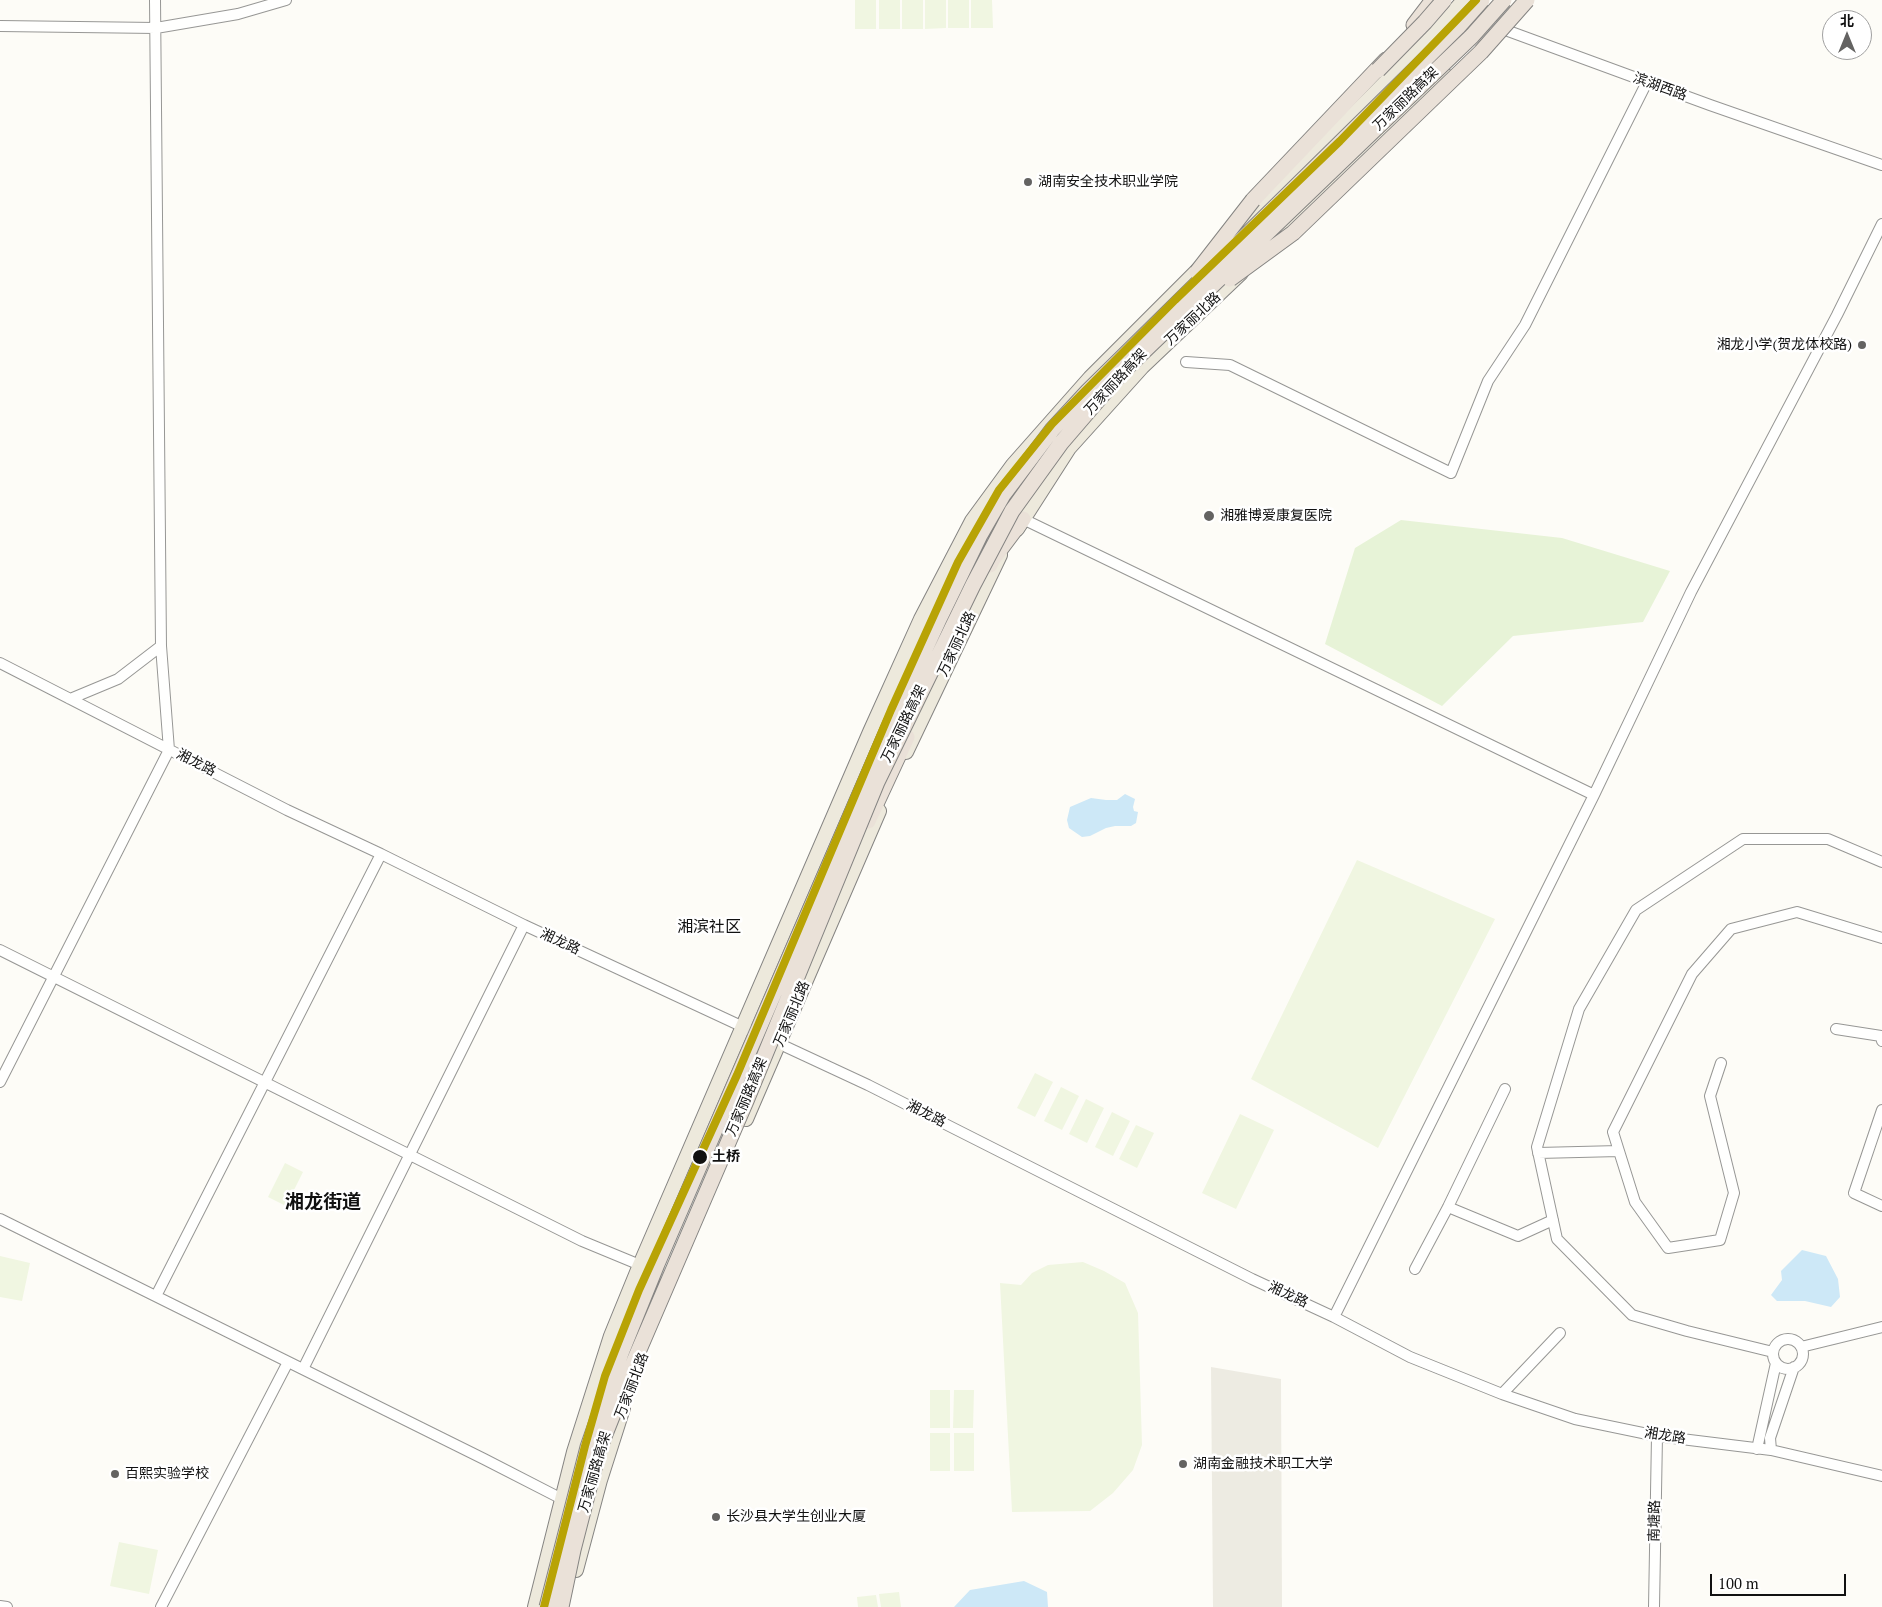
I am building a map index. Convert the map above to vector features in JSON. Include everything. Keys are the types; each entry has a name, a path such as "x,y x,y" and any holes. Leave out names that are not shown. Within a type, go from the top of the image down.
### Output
{"highway":[{"path":"1378,70 1433,0"},
{"path":"1169,318 1253,200 1425,22 1442,0"},
{"name":"万家丽路高架","path":"561,1607 573,1550 599,1449 635,1359 746,1101 877,782 973,585 1012,511 1061,443 1169,318 1458,27 1482,0"},
{"name":"万家丽路高架","path":"547,1607 588,1447 620,1353 863,785 939,619 980,535 1003,495 1052,430 1088,391 1472,36 1504,0"},
{"path":"1169,318 1293,232 1481,52 1527,0"},
{"path":"821,919 993,559 1024,519"}],"main road":[{"name":"万家丽北路","path":"568,1607 583,1543 619,1419 670,1294 885,797 997,560 1069,448 1142,367 1496,28 1518,0"},
{"path":"536,1607 562,1499 589,1401 611,1336 870,732 917,627 972,521 1013,466 1090,378 1368,101 1460,5"}],"street":[{"path":"0,1082 169,750 161,646 155,0"},
{"path":"0,26 156,28 238,14 286,0"},
{"name":"滨湖西路","path":"1442,0 1460,5 1496,28 1882,165"},
{"path":"1186,362 1230,365 1451,473 1488,381 1526,325 1647,82"},
{"path":"1334,1317 1594,795 1692,592 1837,315 1882,224"},
{"path":"1024,519 1594,795"},
{"path":"70,699 118,679 161,646"},
{"name":"湘龙路","path":"0,663 287,810 381,854 524,926 868,1085 1252,1279 1334,1317 1410,1357 1502,1394 1575,1419 1656,1436 1772,1450 1882,1476"},
{"path":"1773,1352 1687,1331 1632,1315 1557,1239 1537,1147 1579,1009 1636,910 1743,839 1828,839 1882,862"},
{"path":"156,1296 381,854"},
{"path":"1721,1063 1710,1096 1734,1193 1720,1240 1668,1248 1635,1202 1613,1132 1692,974 1731,929 1797,912 1882,938"},
{"path":"303,1369 524,926"},
{"path":"0,950 582,1241 640,1265"},
{"path":"1836,1029 1881,1036 1882,1041"},
{"path":"1415,1269 1506,1089"},
{"path":"1882,1110 1854,1193 1882,1206"},
{"path":"1538,1153 1619,1151"},
{"path":"1448,1207 1518,1236 1553,1220"},
{"path":"0,1219 476,1454 562,1499"},
{"path":"1801,1346 1882,1327"},
{"path":"1502,1394 1560,1333"},
{"path":"1757,1449 1776,1363 1773,1352 1777,1344 1786,1339 1796,1341 1801,1346 1803,1354 1802,1359 1794,1367 1770,1438 1772,1450"},
{"path":"161,1607 288,1362"},
{"path":"1776,1363 1786,1368 1794,1367"},
{"name":"南塘路","path":"1654,1607 1656,1436"},
{"path":"0,1606 7,1607"}],"green space":[{"path":"855,0 876,0 876,29 855,29"},
{"path":"879,0 900,0 900,29 879,29"},
{"path":"902,0 923,0 923,29 902,29"},
{"path":"925,0 946,0 946,28 925,29"},
{"path":"948,0 969,0 969,28 948,28"},
{"path":"971,0 992,0 993,28 971,28"},
{"path":"1401,520 1562,538 1670,571 1643,622 1513,636 1442,706 1325,644 1355,548"},
{"path":"1357,860 1495,919 1378,1148 1251,1079"},
{"path":"1035,1073 1053,1082 1035,1117 1017,1108"},
{"path":"1061,1087 1079,1096 1062,1130 1044,1121"},
{"path":"1086,1099 1104,1108 1087,1143 1069,1134"},
{"path":"1112,1112 1130,1121 1113,1156 1095,1147"},
{"path":"1240,1114 1274,1130 1236,1209 1202,1193"},
{"path":"1136,1125 1154,1133 1137,1168 1119,1159"},
{"path":"285,1163 303,1172 286,1206 268,1197"},
{"path":"0,1256 30,1263 22,1301 0,1297"},
{"path":"1083,1262 1125,1283 1138,1313 1142,1445 1133,1470 1113,1493 1090,1511 1012,1512 1000,1283 1021,1285 1032,1273 1048,1265"},
{"path":"930,1390 950,1390 950,1428 930,1428"},
{"path":"954,1390 974,1390 973,1428 953,1428"},
{"path":"930,1433 950,1433 950,1471 930,1471"},
{"path":"954,1433 974,1433 974,1471 954,1471"},
{"path":"119,1542 158,1550 149,1594 110,1586"},
{"path":"899,1592 901,1607 881,1607 879,1594"},
{"path":"876,1595 878,1607 858,1607 857,1597"}],"shaded area":[{"path":"1211,1367 1281,1379 1282,1607 1213,1607"}],"water":[{"path":"1125,794 1135,799 1133,807 1134,811 1138,812 1136,823 1131,826 1106,828 1090,836 1082,837 1069,828 1067,820 1070,807 1091,798 1117,800"},
{"path":"1802,1250 1826,1256 1838,1279 1840,1297 1831,1307 1805,1301 1777,1301 1771,1295 1782,1280 1781,1271"},
{"path":"1024,1581 1047,1592 1048,1607 954,1607 970,1590"}],"transit line":[{"path":"544,1607 605,1376 639,1290 737,1075 891,710 958,562 999,490 1052,424 1175,300 1340,141 1476,0"}],"place":[{"name":"湖南安全技术职业学院","path":"1028,182"},
{"name":"湘龙小学(贺龙体校路)","path":"1862,345"},
{"name":"湘雅博爱康复医院","path":"1209,516"},
{"name":"土桥","path":"700,1157"},
{"name":"湖南金融技术职工大学","path":"1183,1464"},
{"name":"百熙实验学校","path":"115,1474"},
{"name":"长沙县大学生创业大厦","path":"716,1517"}],"district":[{"name":"湘滨社区","path":"709,927"},
{"name":"湘龙街道","path":"323,1203"}]}
